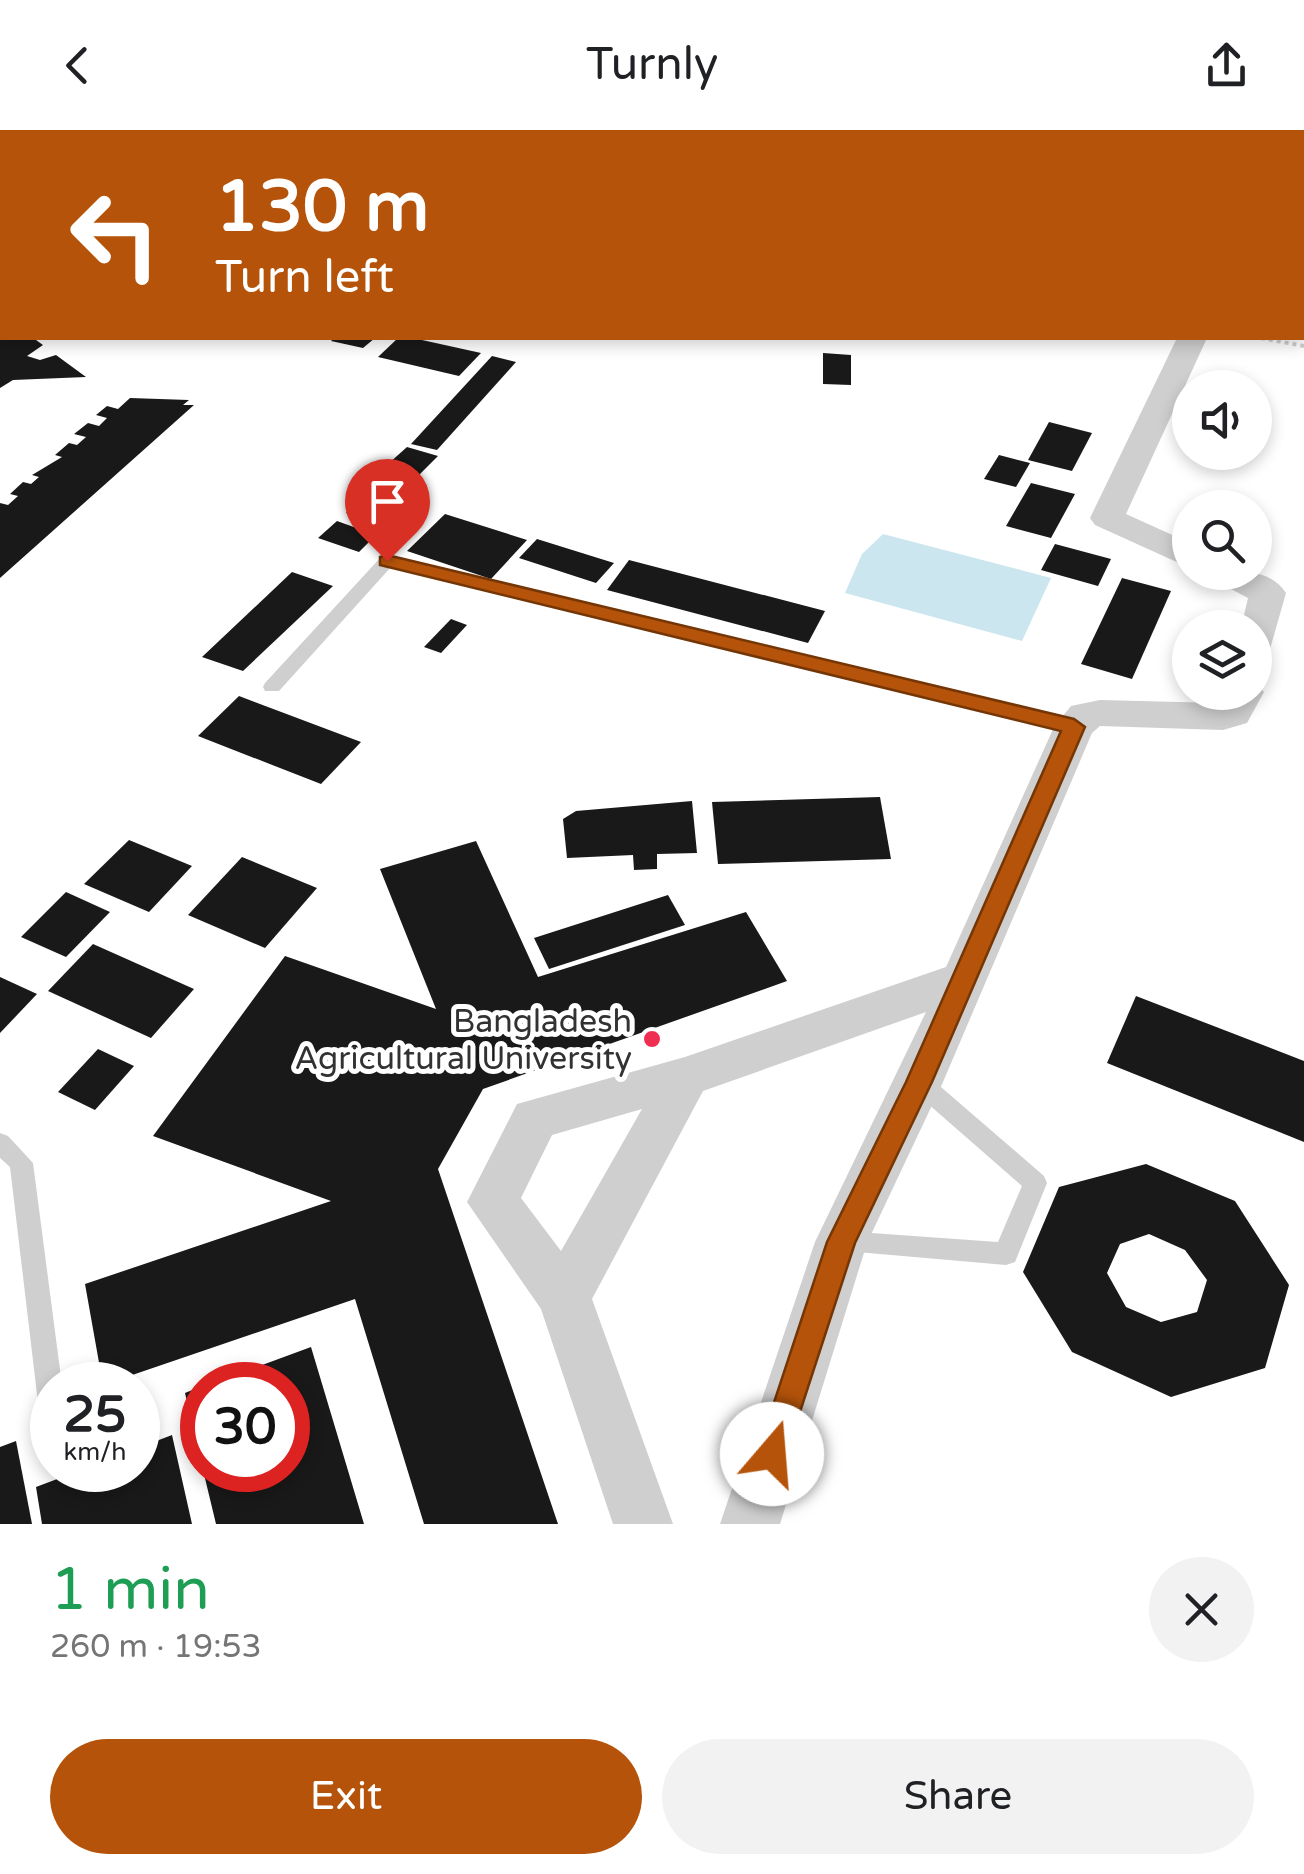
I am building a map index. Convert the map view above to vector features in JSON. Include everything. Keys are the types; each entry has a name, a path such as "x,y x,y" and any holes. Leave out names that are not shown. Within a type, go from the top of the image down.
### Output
{"street":[{"path":"732,130 802,130"},
{"path":"1172,548 1107,518 1191,340"},
{"path":"750,1524 841,1242 919,1082 1074,727 1086,715 1100,713 1223,717 1235,710"},
{"path":"642,1524 564,1296 494,1202 534,1119 686,1076 963,980"},
{"path":"564,1296 686,1076"}],"lane":[{"path":"272,687 387,561 1074,727"},
{"path":"841,1242 1006,1254 1035,1183 919,1082"},
{"path":"0,1143 21,1163 46,1362"}],"path":[{"path":"1271,340 1304,346"}],"water":[{"path":"883,534 1051,578 1022,641 845,593 862,554"}],"building":[{"path":"0,340 36,340 43,345 27,356 40,360 56,355 86,377 13,380 0,388"},
{"path":"332,340 373,340 363,348"},
{"path":"396,340 422,340 481,353 459,376 378,357"},
{"path":"823,353 851,355 851,385 823,384"},
{"path":"492,356 516,362 437,450 411,444"},
{"path":"130,398 189,400 183,405 194,405 0,578 0,503 8,505 18,496 10,494 23,482 31,484 39,477 32,475 62,457 55,455 69,443 77,445 86,437 74,434 88,423 99,426 107,418 96,415 107,406 118,409"},
{"path":"1049,422 1092,433 1072,471 1028,460"},
{"path":"407,447 438,456 411,483 378,473"},
{"path":"999,455 1030,463 1016,487 984,479"},
{"path":"1031,483 1075,494 1051,538 1006,526"},
{"path":"362,497 422,516 406,532 346,513"},
{"path":"445,514 527,540 491,579 407,551"},
{"path":"337,521 376,535 359,552 318,538"},
{"path":"537,539 614,563 596,583 519,558"},
{"path":"1055,544 1111,559 1098,586 1041,570"},
{"path":"629,560 825,611 808,643 607,590"},
{"path":"292,572 333,586 243,671 202,657"},
{"path":"1122,578 1171,591 1132,679 1081,664"},
{"path":"451,619 467,625 441,653 424,647"},
{"path":"239,696 361,742 321,784 198,736"},
{"path":"880,797 891,859 718,864 712,802"},
{"path":"692,801 697,853 657,854 657,869 634,870 633,855 567,858 563,819 576,811"},
{"path":"129,840 192,866 149,912 84,884"},
{"path":"476,841 538,977 746,912 787,981 483,1089 438,1169 558,1524 424,1524 355,1299 160,1366 160,1362 99,1362 85,1284 331,1201 153,1136 285,956 436,1009 380,869"},
{"path":"242,857 317,888 265,948 188,915"},
{"path":"66,892 110,912 66,957 21,937"},
{"path":"668,895 685,925 549,969 534,938"},
{"path":"93,944 194,989 151,1038 48,991"},
{"path":"0,977 37,994 0,1033"},
{"path":"1136,996 1304,1061 1304,1142 1107,1063"},
{"path":"98,1049 134,1066 95,1110 58,1092"},
{"path":"1146,1164 1235,1201 1289,1285 1265,1368 1171,1397 1072,1352 1023,1272 1059,1187","holes":["1149,1234 1185,1250 1207,1280 1197,1312 1161,1322 1126,1307 1107,1273 1120,1244"]},
{"path":"311,1347 364,1524 216,1524 208,1492 310,1492 310,1362 270,1362"},
{"path":"172,1435 180,1492 185,1492 192,1524 42,1524 37,1492 160,1492 160,1440"},
{"path":"16,1441 32,1524 0,1524 0,1447"}],"place":[{"name":"Bangladesh Agricultural University","path":"652,1039"}],"route":[{"path":"387,561 1074,727 919,1082 841,1242 772,1454"}]}
